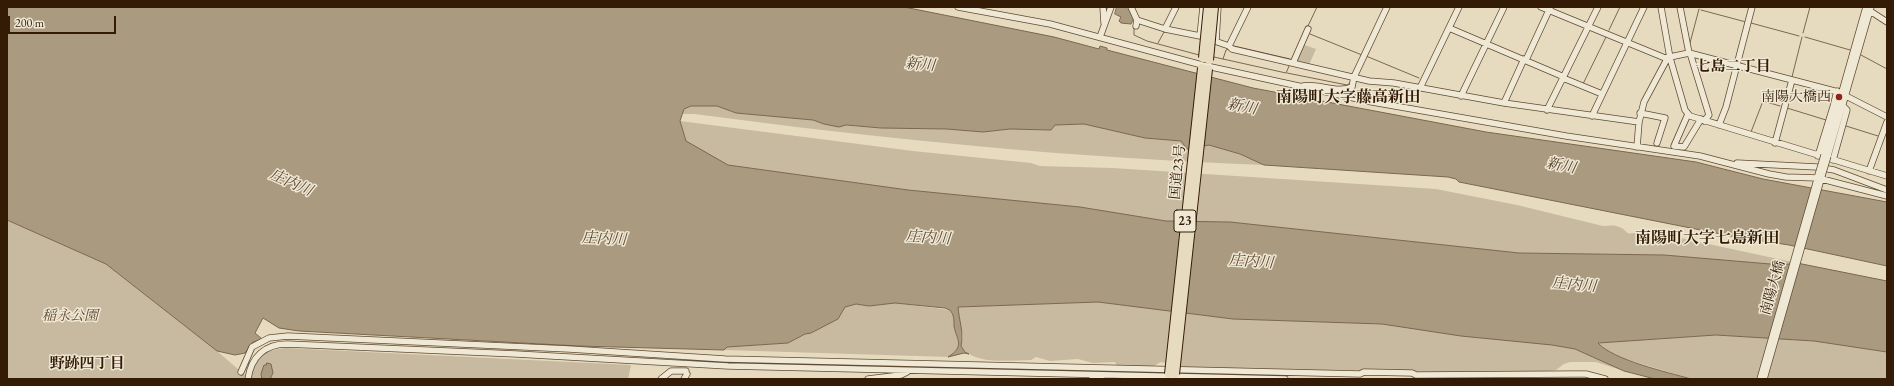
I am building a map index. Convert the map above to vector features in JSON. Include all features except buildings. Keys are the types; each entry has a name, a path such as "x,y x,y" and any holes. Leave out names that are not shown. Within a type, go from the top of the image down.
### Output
{"highway":[{"name":"国道23号","path":"1205,64 1208,7"},
{"name":"国道23号","path":"1172,374 1205,64 1214,7"}],"street":[{"path":"958,7 1050,24 1301,87 1444,115 1700,156 1780,176 1820,179 1887,196"},
{"path":"1103,7 1104,28"},
{"path":"1100,37 1111,7"},
{"path":"1131,7 1136,23 1200,36 1231,47 1369,81 1394,83 1547,110 1638,122"},
{"path":"1165,29 1176,7"},
{"path":"1200,36 1203,7"},
{"path":"1216,41 1218,7"},
{"path":"1231,47 1248,7"},
{"path":"1301,87 1310,85 1345,89 1352,87 1354,77 1387,7"},
{"path":"1420,88 1459,7"},
{"path":"1461,96 1504,7"},
{"path":"1541,7 1665,58 1690,53 1791,79 1844,94 1887,117"},
{"path":"1547,110 1598,7"},
{"path":"1592,116 1644,7"},
{"path":"1661,7 1670,58 1685,110 1688,114 1702,120 1775,143 1887,176"},
{"path":"1680,7 1690,53 1709,115 1702,120 1684,147 1674,146 1688,114"},
{"path":"1719,125 1726,107 1752,7"},
{"path":"1820,179 1843,106 1844,94 1867,8 1887,22"},
{"path":"1504,103 1549,9"},
{"path":"1449,28 1602,94"},
{"path":"1293,63 1308,29"},
{"path":"1637,147 1638,122 1644,102 1666,61 1670,58"},
{"path":"1775,143 1791,79"},
{"path":"1826,157 1843,106 1844,94"},
{"path":"1826,157 1833,107 1844,94"},
{"path":"1833,107 1843,106"},
{"path":"1640,113 1665,118 1657,143"},
{"path":"1869,171 1887,122"},
{"path":"1727,163 1817,167 1834,170 1887,190"},
{"name":"南陽大橋","path":"1760,379 1820,179"},
{"name":"南陽大橋","path":"1764,379 1820,179"},
{"path":"241,372 252,347 269,338 288,336 569,349 725,359 1360,374 1364,372 1412,373 1416,376 1586,374 1605,379"},
{"path":"248,379 253,363 258,354 274,345 287,344 509,353 728,366 1285,379"},
{"path":"868,379 901,375 908,371"},
{"path":"661,379 671,372 686,375"},
{"path":"1092,379 1104,374"}],"green space":[{"path":"210,7 680,121 913,151 1031,163 1040,166 1113,168 1436,189 1517,205 1603,226 1616,226 1629,233 1643,230 1797,263 1782,265 1664,255 1519,253 1230,222 1166,221 1080,207 908,190 728,165"},
{"path":"1302,44 1316,49 1309,65 1295,62"},
{"path":"691,106 717,106 736,113 813,120 824,124 881,128 947,129 983,132 1010,129 1051,130 1055,125 1084,124 1145,138 1181,141 1187,149 1209,145 1240,154 1264,165 1121,158 978,146 836,132 694,114 682,114 684,109"},
{"name":"稲永公園","path":"7,220 106,264 217,351 246,376 251,375 260,358 267,352 286,348 631,365 628,379 7,379"},
{"path":"1098,302 1233,319 1382,324 1552,345 1575,349 1624,371 1596,362 1570,362 1564,364 1556,370 1541,372 1420,372 1184,367 1161,362 1152,367 1117,366 1115,362 1093,363 1078,359 1050,361 1036,357 1031,360 1003,361 984,359 975,357 961,346 963,336 959,324 957,307"},
{"path":"895,303 950,310 954,319 958,342 957,349 954,353 948,357 724,350 727,347 788,343 838,319 845,307 856,304 869,306"},
{"path":"1716,335 1815,341 1887,352 1887,379 1691,379 1619,357 1605,350 1598,343"}],"water":[{"path":"7,7 904,7 1054,37 1099,49 1100,46 1107,48 1107,50 1253,88 1486,132 1696,162 1763,179 1887,202 1887,266 1789,245 1731,236 1459,182 1456,179 1448,177 1264,165 1240,154 1209,145 1187,149 1181,141 1145,138 1084,124 1055,125 1051,130 1010,129 983,132 947,129 881,128 846,125 839,127 813,120 736,113 717,106 691,106 684,109 680,121 686,141 728,165 908,190 1080,207 1166,221 1230,222 1519,253 1664,255 1782,265 1797,263 1887,281 1887,352 1814,341 1716,335 1598,343 1615,355 1655,369 1691,379 1655,379 1624,371 1575,349 1552,345 1461,336 1382,324 1233,319 1098,302 958,307 962,331 961,346 965,352 969,354 964,353 948,357 954,353 958,346 954,319 950,310 945,308 895,303 869,306 856,304 845,307 838,319 788,343 727,347 724,350 579,346 299,331 279,328 263,318 255,333 262,339 253,342 245,353 235,355 217,351 106,264 7,220"},
{"path":"1117,7 1129,7 1134,18 1131,24 1121,23 1119,21 1121,17 1115,14"},
{"path":"267,363 271,364 273,373 270,379 262,379 261,374 264,365"}],"waterway":[{"path":"1308,26 1317,7"},
{"path":"1609,30 1620,7"},
{"path":"1803,33 1810,7"},
{"path":"1690,43 1699,9"},
{"path":"1701,10 1746,22"},
{"path":"1751,23 1799,36"},
{"path":"1134,28 1134,35 1147,41 1199,55"},
{"path":"1158,43 1164,32"},
{"path":"1310,34 1362,55"},
{"path":"1583,84 1606,37"},
{"path":"1792,77 1802,37"},
{"path":"1805,37 1850,50"},
{"path":"1234,46 1290,59"},
{"path":"1223,59 1226,50 1229,49"},
{"path":"1861,55 1887,69"},
{"path":"1366,56 1419,78"},
{"path":"1214,57 1286,73 1290,64"},
{"path":"1287,73 1347,85 1350,83"},
{"path":"1751,132 1763,101 1780,106"},
{"path":"1787,108 1826,120"},
{"path":"1709,119 1718,121"},
{"path":"1846,126 1878,136"}],"place":[{"name":"南陽大橋西","path":"1839,97"}],"district":[{"name":"七島二丁目","path":"1733,67"},
{"name":"南陽町大字藤高新田","path":"1348,98"},
{"name":"南陽町大字七島新田","path":"1707,239"},
{"name":"野跡四丁目","path":"87,364"}],"water label":[{"name":"新川","path":"920,65"},
{"name":"新川","path":"1242,107"},
{"name":"新川","path":"1561,166"},
{"name":"庄内川","path":"291,183"},
{"name":"庄内川","path":"928,238"},
{"name":"庄内川","path":"604,239"},
{"name":"庄内川","path":"1251,262"},
{"name":"庄内川","path":"1574,285"}]}
